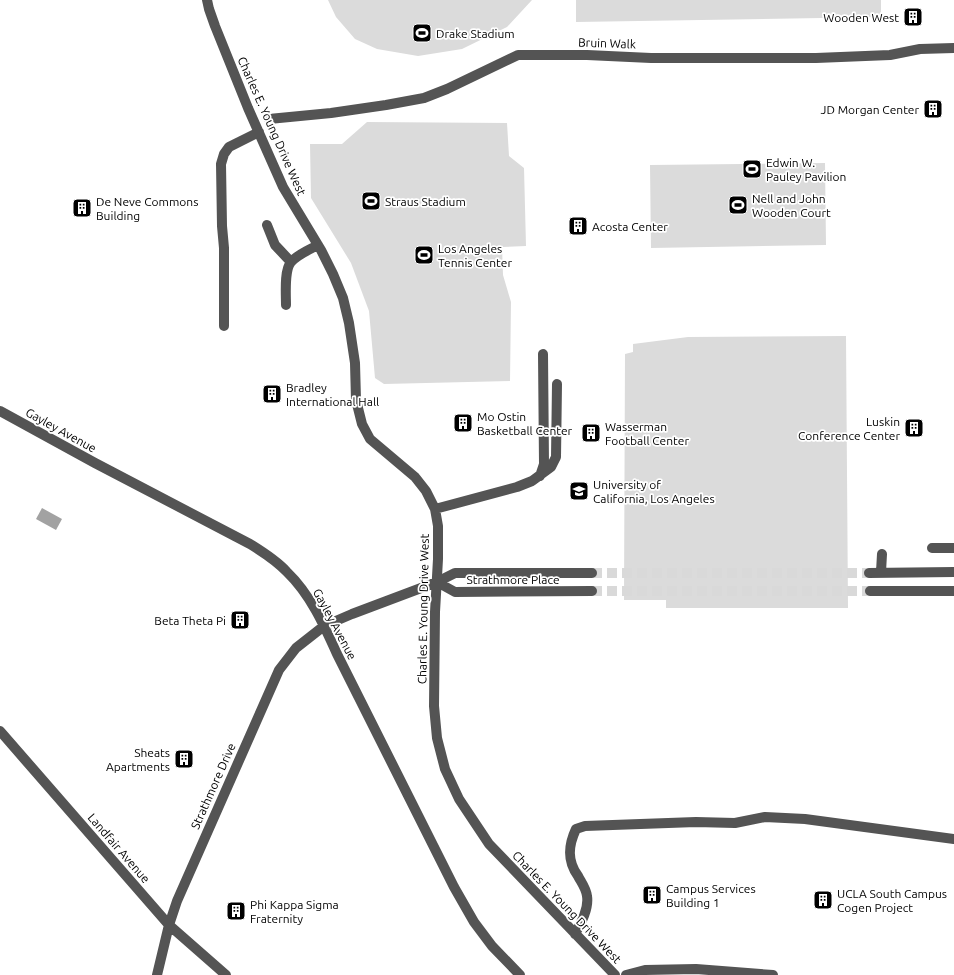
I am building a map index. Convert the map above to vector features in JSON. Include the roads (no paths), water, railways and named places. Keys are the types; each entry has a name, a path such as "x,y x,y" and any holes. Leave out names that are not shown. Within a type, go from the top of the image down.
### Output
{"street":[{"name":"Charles E. Young Drive West","path":"207,0 215,26 283,187 318,245 343,298 350,323 355,363 356,400 362,424 370,439 415,477 426,491 435,509 438,526 438,559 435,612 434,706 437,738 445,769 459,799 488,844 615,975"},
{"name":"Bruin Walk","path":"269,118 358,109 424,98 447,89 518,55 587,54 651,58 816,58 890,55 920,49 954,48"},
{"path":"224,326 224,248 222,226 221,164 224,154 229,147 259,132"},
{"path":"267,225 275,245 291,262"},
{"path":"286,304 287,271 291,262 318,245"},
{"path":"540,476 544,464 543,354"},
{"path":"435,509 517,487 532,481 551,467 556,457 557,384"},
{"name":"Gayley Avenue","path":"0,411 257,548 287,571 324,626 454,887 474,922 492,946 520,975"},
{"path":"932,548 954,548"},
{"path":"881,572 882,554"},
{"path":"869,573 954,572"},
{"name":"Strathmore Place","path":"324,626 437,582 455,573 592,573"},
{"name":"Strathmore Place","path":"437,582 455,592 592,591"},
{"path":"870,591 954,591"},
{"name":"Strathmore Drive","path":"157,975 169,925 177,901 279,670 296,648 324,626"},
{"name":"Landfair Avenue","path":"0,731 169,925 226,975"},
{"path":"575,934 584,916 587,896 585,887 574,870 570,860 571,846 576,829 585,826 696,822 735,823 765,817 805,819 954,839"},
{"path":"626,975 645,970 696,969 773,975"}],"tunnel":[{"path":"592,573 869,573"},
{"path":"592,591 870,591"}],"place":[{"name":"Wooden West","path":"913,17"},
{"name":"Drake Stadium","path":"422,33"},
{"name":"JD Morgan Center","path":"933,109"},
{"name":"Edwin W. Pauley Pavilion","path":"752,169"},
{"name":"Straus Stadium","path":"371,201"},
{"name":"Nell and John Wooden Court","path":"738,205"},
{"name":"De Neve Commons Building","path":"82,208"},
{"name":"Acosta Center","path":"578,226"},
{"name":"Los Angeles Tennis Center","path":"424,255"},
{"name":"Bradley International Hall","path":"272,394"},
{"name":"Mo Ostin Basketball Center","path":"463,423"},
{"name":"Luskin Conference Center","path":"914,428"},
{"name":"Wasserman Football Center","path":"591,433"},
{"name":"University of California, Los Angeles","path":"579,491"},
{"name":"Beta Theta Pi","path":"240,620"},
{"name":"Sheats Apartments","path":"184,759"},
{"name":"Campus Services Building 1","path":"652,895"},
{"name":"UCLA South Campus Cogen Project","path":"823,900"},
{"name":"Phi Kappa Sigma Fraternity","path":"236,911"}]}
